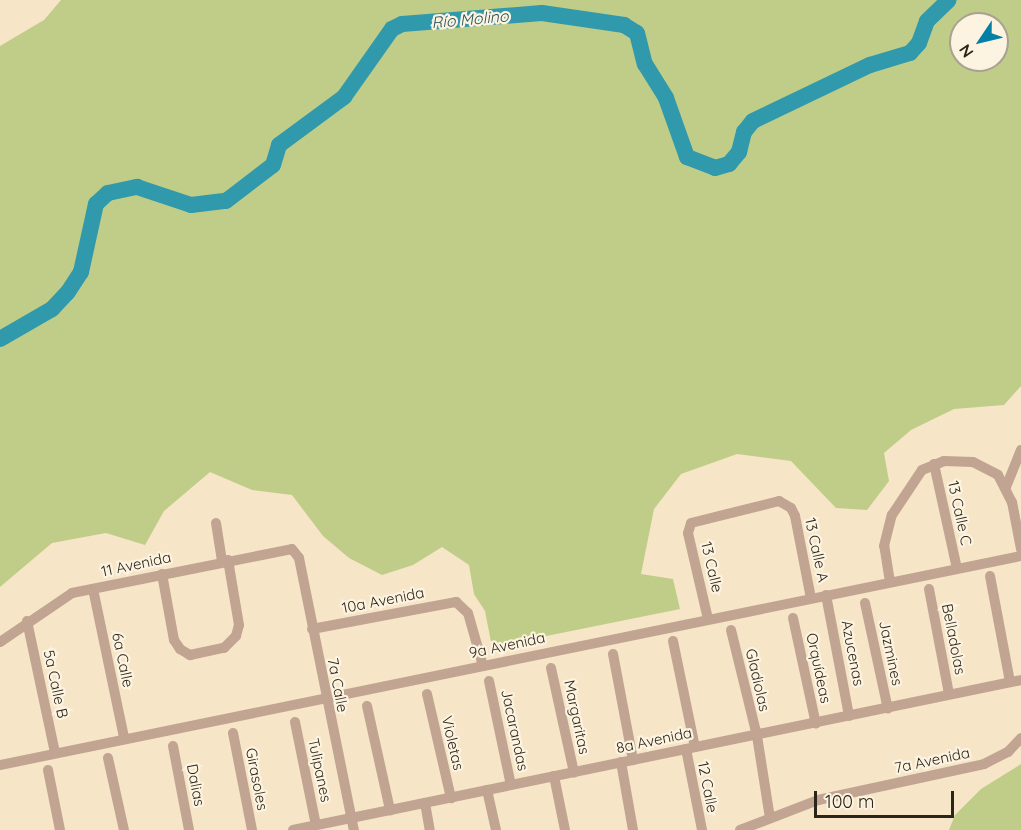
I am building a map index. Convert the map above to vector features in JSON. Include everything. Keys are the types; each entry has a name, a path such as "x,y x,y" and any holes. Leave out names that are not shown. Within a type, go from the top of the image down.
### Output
{"street":[{"path":"1006,487 1021,450"},
{"path":"890,582 884,546 897,505 919,474 934,464 960,460 993,470 1006,487 1021,549"},
{"name":"13 Calle C","path":"934,464 957,568"},
{"name":"13 Calle","path":"708,619 688,533 691,523 778,501 791,508"},
{"name":"13 Calle A","path":"791,508 812,598"},
{"path":"162,574 174,640 180,649 190,655 225,648 236,636 239,618 216,523"},
{"name":"11 Avenida","path":"0,642 58,599 162,574 292,549"},
{"name":"7a Calle","path":"292,549 299,558 325,698 354,830"},
{"name":"9a Avenida","path":"0,765 1021,556"},
{"path":"990,576 1015,681"},
{"name":"6a Calle","path":"93,589 124,738"},
{"name":"Belladolas","path":"929,589 949,694"},
{"name":"Azucenas","path":"826,595 849,716"},
{"name":"10a Avenida","path":"312,629 451,602 460,604 468,613 483,666"},
{"name":"Jazmines","path":"865,603 888,709"},
{"name":"Orquídeas","path":"793,618 816,724"},
{"name":"5a Calle B","path":"27,621 56,753"},
{"name":"Gladiolas","path":"732,630 756,736"},
{"name":"12 Calle","path":"673,641 702,830"},
{"path":"613,654 633,760"},
{"name":"Margaritas","path":"551,668 574,773"},
{"name":"Jacarandas","path":"489,681 511,785"},
{"name":"8a Avenida","path":"293,830 816,724 1015,681"},
{"name":"Violetas","path":"427,694 451,798"},
{"path":"367,706 390,810"},
{"name":"Tulipanes","path":"295,722 316,825"},
{"name":"Girasoles","path":"233,733 252,830"},
{"path":"756,736 770,818"},
{"name":"7a Avenida","path":"740,830 818,800 984,764 1008,752 1021,738"},
{"name":"Dalias","path":"173,746 189,830"},
{"path":"108,758 124,830"},
{"path":"621,762 633,830"},
{"path":"48,770 60,830"},
{"path":"554,776 565,830"},
{"path":"487,790 496,830"},
{"path":"424,803 430,830"}],"green space":[{"path":"61,0 1021,0 1021,386 1004,405 954,409 911,430 884,453 889,481 867,510 836,508 791,461 737,454 681,474 654,509 641,574 673,579 680,609 492,647 485,611 474,594 469,565 442,547 413,565 382,575 349,558 323,536 292,495 252,490 210,472 164,511 145,545 106,533 52,543 0,587 0,46 44,20"},
{"path":"1021,764 1021,830 949,830 955,815 981,789"}],"waterway":[{"name":"Río Molino","path":"0,339 52,309 68,292 81,272 96,204 108,193 137,187 191,205 226,201 273,165 279,145 344,97 392,29 402,24 542,13 624,25 637,33 645,64 666,98 687,157 715,168 729,164 739,152 744,132 753,121 870,65 910,53 919,43 927,21 949,0"}]}
